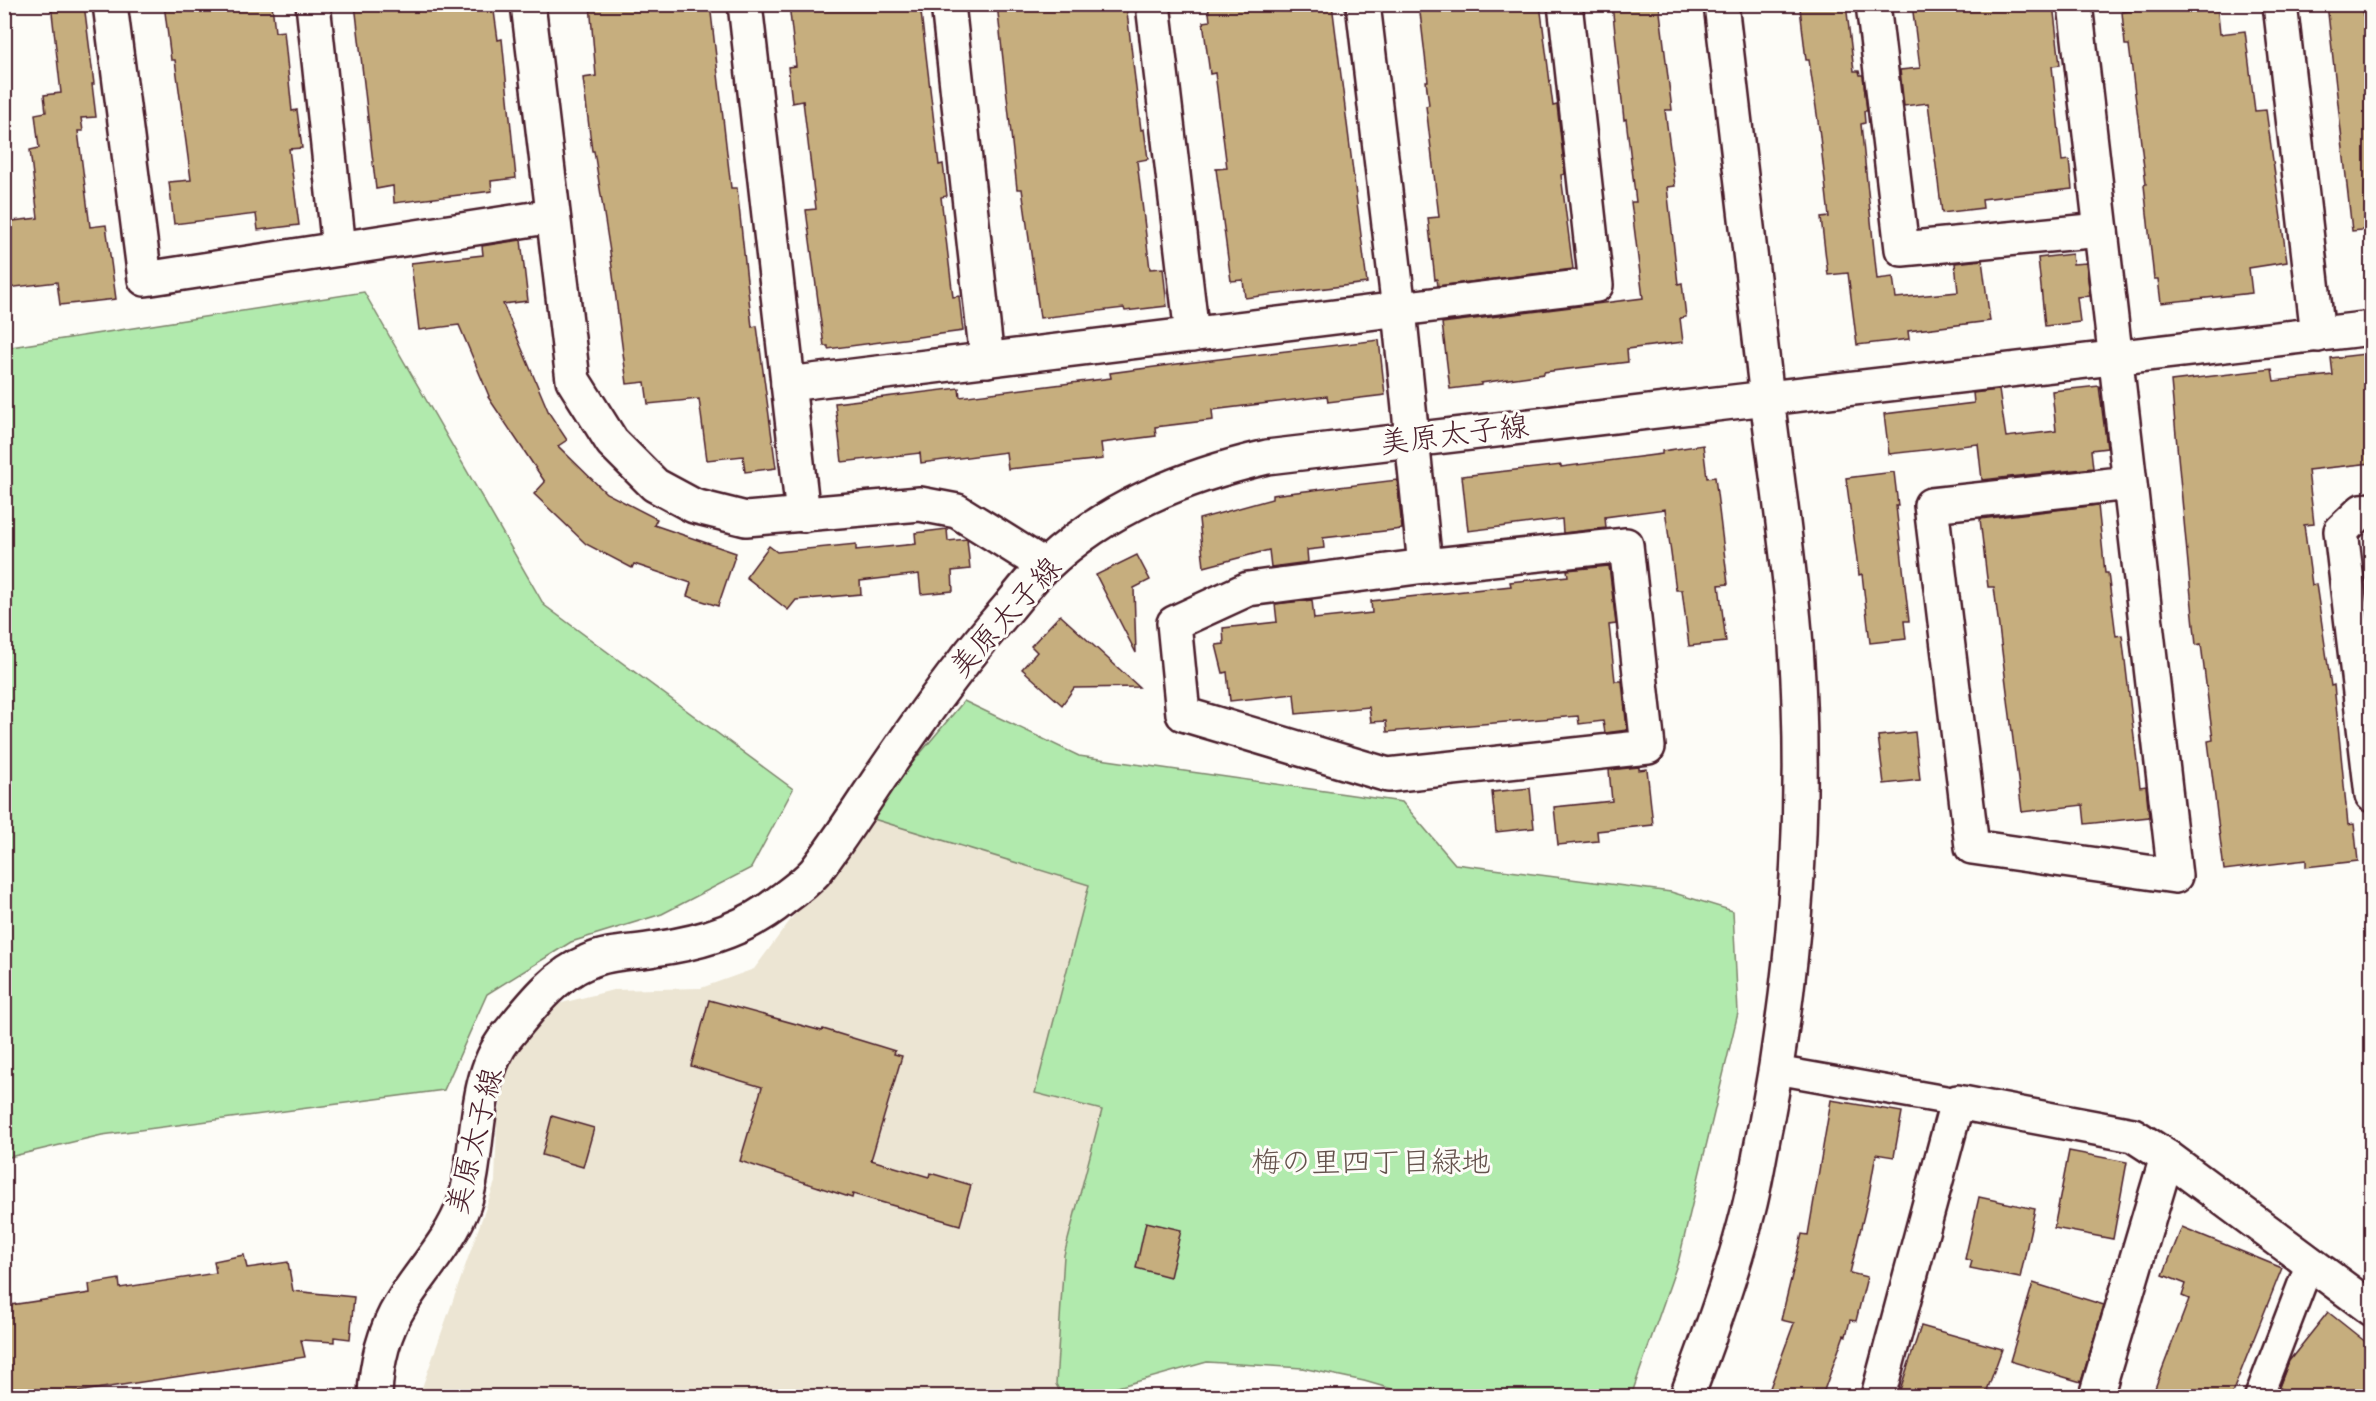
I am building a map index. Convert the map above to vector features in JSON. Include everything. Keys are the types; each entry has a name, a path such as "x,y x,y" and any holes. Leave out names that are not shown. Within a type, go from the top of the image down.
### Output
{"street":[{"path":"110,4 145,279 553,216"},
{"path":"313,4 339,249"},
{"path":"528,4 573,380 612,442 655,485 694,506 747,519 920,504 957,511 1045,566"},
{"path":"746,4 803,515"},
{"path":"948,4 987,360"},
{"path":"1153,4 1192,335"},
{"path":"1363,4 1399,310 1425,566"},
{"path":"788,384 1596,285 1565,4"},
{"path":"1687,1396 1717,1315 1749,1208 1776,1070 1791,955 1796,890 1800,749 1796,645 1721,4"},
{"path":"1873,4 1902,249 2101,230"},
{"path":"2075,4 2175,876 1972,847 1930,505 2129,483"},
{"path":"2280,4 2318,335"},
{"name":"美原太子線","path":"375,1396 384,1337 399,1306 447,1239 463,1206 471,1174 483,1094 491,1063 503,1041 554,982 585,962 608,955 706,940 746,922 779,903 813,874 920,719 974,646 1045,566 1092,529 1134,503 1190,478 1267,457 2372,328"},
{"path":"2372,510 2362,511 2341,531 2366,694 2372,795"},
{"path":"1626,545 1648,747 1388,775 1183,714 1174,623 1248,589 1425,566 1626,545"},
{"path":"1776,1070 2133,1135 2167,1157 2372,1309"},
{"path":"1878,1396 1958,1102"},
{"path":"2096,1396 2167,1157"},
{"path":"2259,1396 2310,1263"}],"shaded area":[{"path":"867,817 1089,884 1035,1093 1102,1110 1064,1255 1056,1383 1062,1396 419,1396 495,1182 497,1121 509,1063 550,1006 613,990 701,988 754,969"}],"green space":[{"path":"364,292 544,605 793,789 751,868 662,914 571,942 487,994 444,1090 102,1135 5,1158 5,348"},
{"name":"梅の里四丁目緑地","path":"964,701 1079,756 1402,802 1455,864 1671,892 1733,911 1738,1013 1679,1259 1631,1396 1416,1396 1364,1381 1302,1368 1207,1362 1103,1391 1102,1396 1062,1396 1056,1384 1064,1255 1102,1110 1035,1093 1089,885 867,817"}],"building":[{"path":"51,4 84,4 96,117 81,118 83,131 78,131 90,227 106,225 116,299 60,305 57,282 7,288 4,264 4,222 38,218 30,150 39,148 35,114 46,112 44,95 61,93"},
{"path":"164,4 272,4 275,32 284,31 292,111 297,110 302,148 289,149 299,225 258,230 256,214 174,224 169,182 191,180 175,60 171,60"},
{"path":"355,4 493,4 498,40 502,39 516,178 491,181 492,191 394,203 393,186 376,189"},
{"path":"590,4 710,4 731,188 737,188 752,327 757,326 776,468 745,472 743,456 707,460 699,399 648,404 645,382 627,384 610,252 594,151 592,151 583,78 596,76"},
{"path":"789,4 920,4 939,165 943,164 947,196 941,197 953,297 959,296 963,331 828,349 828,346 824,346 806,210 816,209 803,101 792,103 788,67 796,66"},
{"path":"997,4 1126,4 1141,130 1144,129 1148,159 1137,161 1150,269 1163,268 1167,306 1125,311 1124,308 1040,318 1022,189 1017,189"},
{"path":"1208,4 1332,4 1367,283 1245,298 1243,280 1231,281 1216,169 1227,168 1215,73 1210,74 1203,22 1210,21"},
{"path":"1419,4 1540,4 1553,106 1557,105 1565,174 1561,175 1573,269 1438,286 1437,279 1435,280 1428,218 1439,217 1426,106 1429,105 1426,81 1428,81"},
{"path":"1612,4 1659,4 1672,110 1665,110 1675,186 1667,187 1678,284 1682,283 1686,317 1680,318 1683,342 1627,349 1628,362 1544,372 1544,374 1450,389 1442,323 1643,298 1631,202 1636,202 1626,119 1624,120"},
{"path":"1846,4 1854,71 1859,71 1860,75 1863,75 1867,111 1864,111 1865,123 1861,124 1877,279 1893,277 1896,298 1958,292 1955,263 1982,260 1990,321 1908,331 1909,339 1857,345 1848,273 1828,275 1821,218 1829,217 1819,128 1809,60 1806,60 1800,8"},
{"path":"1912,4 2053,4 2060,65 2052,66 2062,161 2069,160 2072,189 1982,199 1983,208 1942,213 1928,103 1904,106 1900,70 1920,68"},
{"path":"2185,4 2217,4 2220,34 2245,31 2255,111 2266,110 2287,262 2249,268 2252,293 2161,303 2158,279 2154,279 2144,185 2146,184 2129,45 2125,45 2122,12"},
{"path":"2327,4 2362,4 2363,15 2372,13 2372,229 2352,231"},
{"path":"521,240 528,301 503,304 549,413 567,440 558,446 606,493 657,519 654,525 736,553 718,606 687,596 691,583 634,564 632,568 586,544 534,494 545,482 488,397 459,325 419,330 411,263 483,255 482,246"},
{"path":"2072,254 2073,264 2086,263 2090,296 2077,297 2080,322 2045,326 2038,258"},
{"path":"1379,340 1385,395 1328,402 1327,396 1212,410 1213,420 1155,427 1156,436 1101,443 1103,459 1008,469 1006,452 921,463 920,453 842,462 835,403 959,388 960,397 1111,378 1110,373"},
{"path":"2365,354 2372,407 2372,463 2308,470 2314,524 2304,525 2312,585 2316,584 2331,686 2334,685 2348,825 2354,824 2358,861 2306,867 2306,860 2224,870 2208,741 2213,740 2201,644 2196,645 2171,381 2272,369 2274,381 2333,375 2331,358"},
{"path":"2099,386 2107,448 2091,450 2093,468 1982,480 1978,444 1889,454 1884,414 1974,403 1973,393 1999,390 2006,437 2056,431 2052,391"},
{"path":"1703,445 1707,478 1715,477 1728,584 1719,585 1726,642 1689,646 1682,590 1676,590 1665,509 1605,517 1606,528 1563,533 1562,519 1468,531 1462,476 1561,465 1561,467 1662,454 1662,451"},
{"path":"1894,472 1909,621 1904,621 1906,639 1870,643 1862,574 1859,575 1846,478"},
{"path":"1397,480 1402,529 1323,538 1324,548 1307,550 1308,562 1271,567 1269,550 1204,567 1199,519 1272,499 1272,495"},
{"path":"2098,505 2105,573 2108,573 2116,636 2122,635 2140,787 2146,786 2149,817 2085,824 2083,805 2022,812 1994,587 1988,587 1980,519"},
{"path":"947,529 948,541 967,539 970,569 952,571 953,591 921,594 919,574 860,581 861,594 796,600 788,610 746,577 769,546 777,552 856,544 856,550 916,544 915,533"},
{"path":"1137,555 1150,580 1134,588 1136,653 1096,575"},
{"path":"1609,566 1616,624 1609,625 1615,681 1622,681 1627,730 1605,733 1603,721 1579,724 1578,716 1387,732 1386,721 1371,722 1369,707 1296,714 1294,694 1230,701 1227,672 1223,673 1216,645 1224,644 1223,628 1277,622 1275,604 1312,600 1314,619 1372,613 1371,601 1511,586 1510,582 1568,576 1567,570"},
{"path":"1060,615 1139,687 1074,688 1062,705 1022,669 1037,652 1031,646"},
{"path":"1915,732 1920,780 1884,784 1878,736"},
{"path":"1639,767 1639,770 1647,769 1653,825 1597,831 1598,841 1558,845 1554,807 1612,801 1609,770"},
{"path":"1530,788 1534,828 1496,832 1492,792"},
{"path":"709,1000 822,1031 823,1029 895,1051 894,1054 902,1056 871,1160 929,1177 930,1173 971,1185 960,1225 853,1194 852,1198 740,1161 762,1087 691,1066"},
{"path":"1831,1100 1902,1112 1894,1157 1876,1154 1850,1273 1867,1277 1856,1321 1850,1320 1822,1396 1767,1396 1794,1323 1781,1320 1802,1234 1808,1235"},
{"path":"552,1116 594,1128 583,1167 542,1155"},
{"path":"2069,1151 2127,1162 2113,1239 2054,1228"},
{"path":"1979,1197 2035,1209 2020,1278 1970,1268 1972,1261 1965,1259"},
{"path":"1146,1222 1181,1230 1170,1277 1136,1268"},
{"path":"2182,1227 2282,1268 2231,1396 2152,1396 2189,1299 2182,1296 2186,1284 2163,1275"},
{"path":"244,1255 247,1268 288,1262 293,1291 354,1297 350,1339 334,1337 334,1342 301,1340 305,1357 50,1396 4,1396 4,1306 90,1293 89,1284 119,1279 120,1288 216,1273 214,1261"},
{"path":"2033,1283 2104,1305 2081,1382 2010,1361"},
{"path":"2328,1312 2372,1347 2372,1396 2292,1396 2279,1387 2289,1361"},
{"path":"1921,1326 2002,1349 1985,1396 1898,1396"}]}
